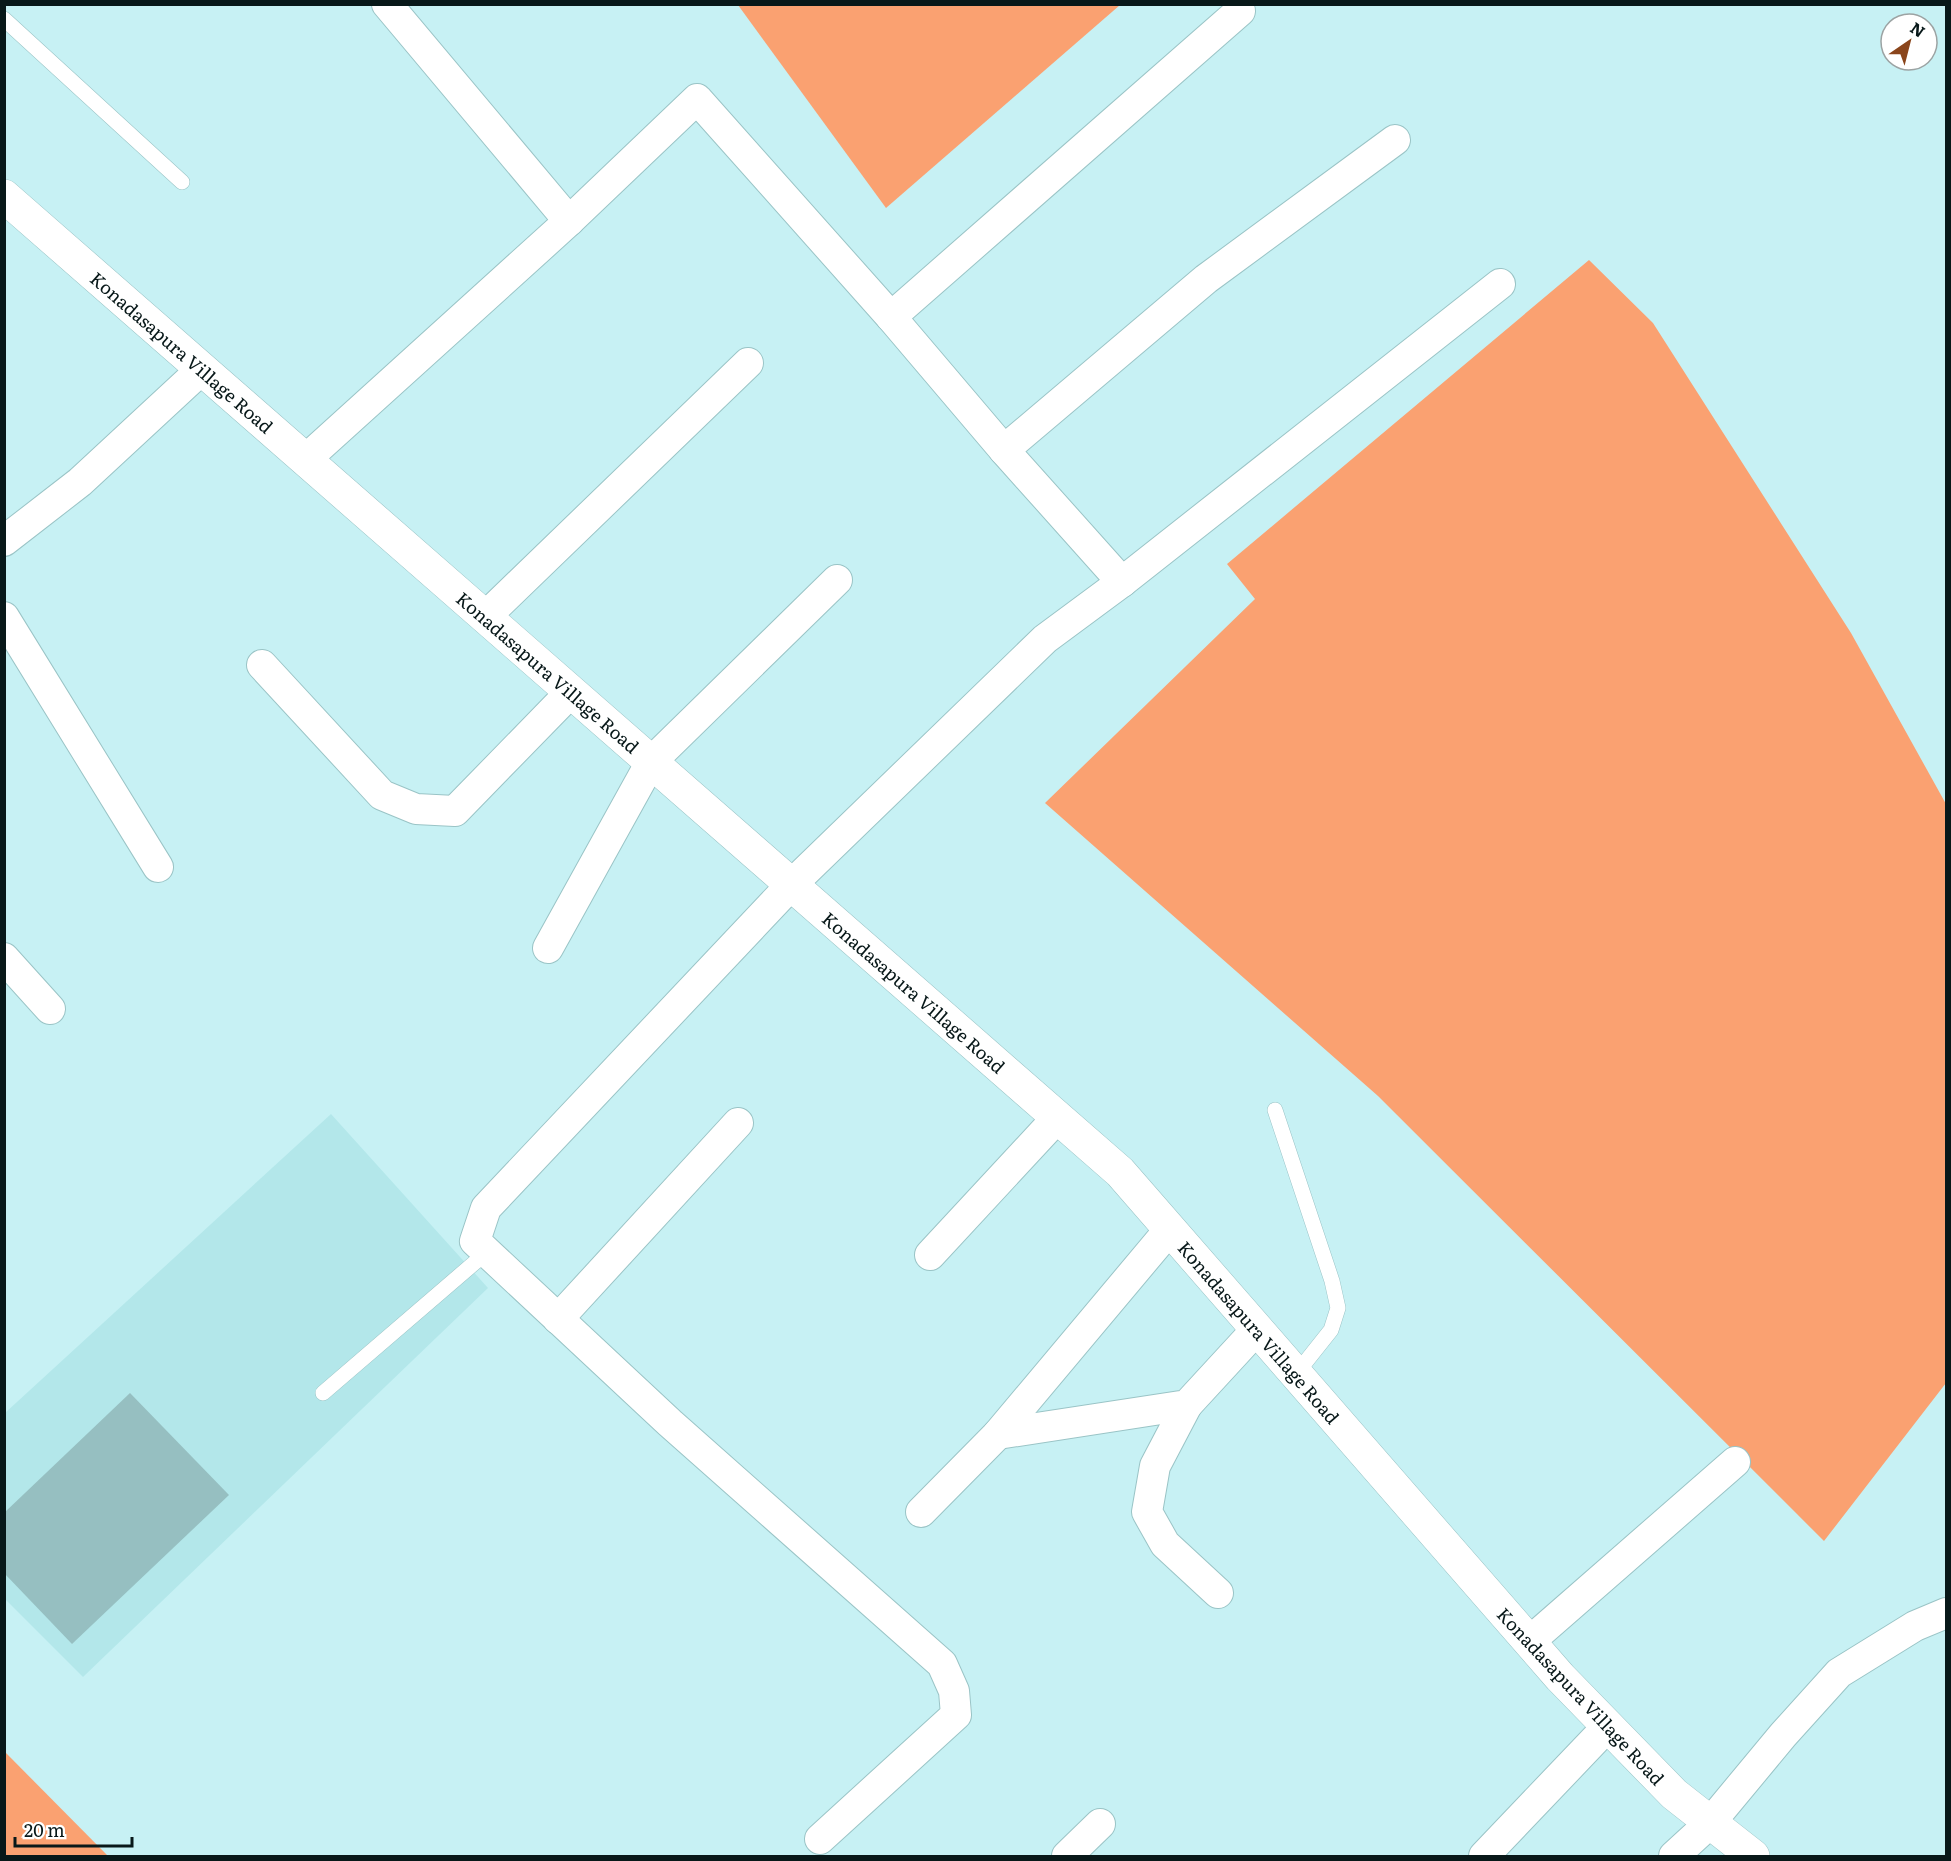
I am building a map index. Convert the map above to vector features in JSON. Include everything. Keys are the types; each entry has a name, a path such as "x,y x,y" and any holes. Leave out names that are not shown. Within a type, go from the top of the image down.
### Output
{"street":[{"path":"387,4 569,221"},
{"path":"891,317 1240,11"},
{"path":"305,459 569,221 697,99 1122,582"},
{"path":"1004,450 1206,279 1395,140"},
{"name":"Konadasapura Village Road","path":"4,196 1120,1172 1560,1677 1674,1794 1753,1857"},
{"path":"820,1839 956,1715 954,1691 942,1664 670,1423 475,1241 486,1208 791,885 1045,639 1122,582 1500,284"},
{"path":"485,617 748,363"},
{"path":"4,541 80,482 202,369"},
{"path":"548,948 651,762 837,580"},
{"path":"4,617 158,867"},
{"path":"262,664 382,795 416,809 455,811 571,692"},
{"path":"4,958 50,1009"},
{"path":"930,1255 1057,1118"},
{"path":"558,1319 738,1124"},
{"path":"921,1512 998,1434 1170,1229"},
{"path":"1218,1593 1165,1544 1147,1512 1155,1466 1187,1406 1257,1329"},
{"path":"998,1434 1187,1406"},
{"path":"1529,1642 1735,1462"},
{"path":"1674,1857 1710,1823 1783,1735 1839,1673 1915,1626 1947,1612"},
{"path":"1484,1857 1608,1726"},
{"path":"1067,1857 1100,1824"}],"lane":[{"path":"4,19 182,182"},
{"path":"1275,1110 1332,1281 1338,1308 1331,1330 1296,1374"},
{"path":"322,1393 487,1252"}],"shaded area":[{"path":"738,5 1120,5 886,208"},
{"path":"1589,260 1653,323 1851,633 1946,804 1946,1383 1824,1541 1378,1096 1045,803 1255,599 1227,564"},
{"path":"331,1114 488,1288 83,1677 5,1599 5,1413"},
{"path":"5,1752 108,1856 5,1856"}],"building":[{"path":"130,1393 229,1495 72,1644 4,1573 4,1513"}]}
